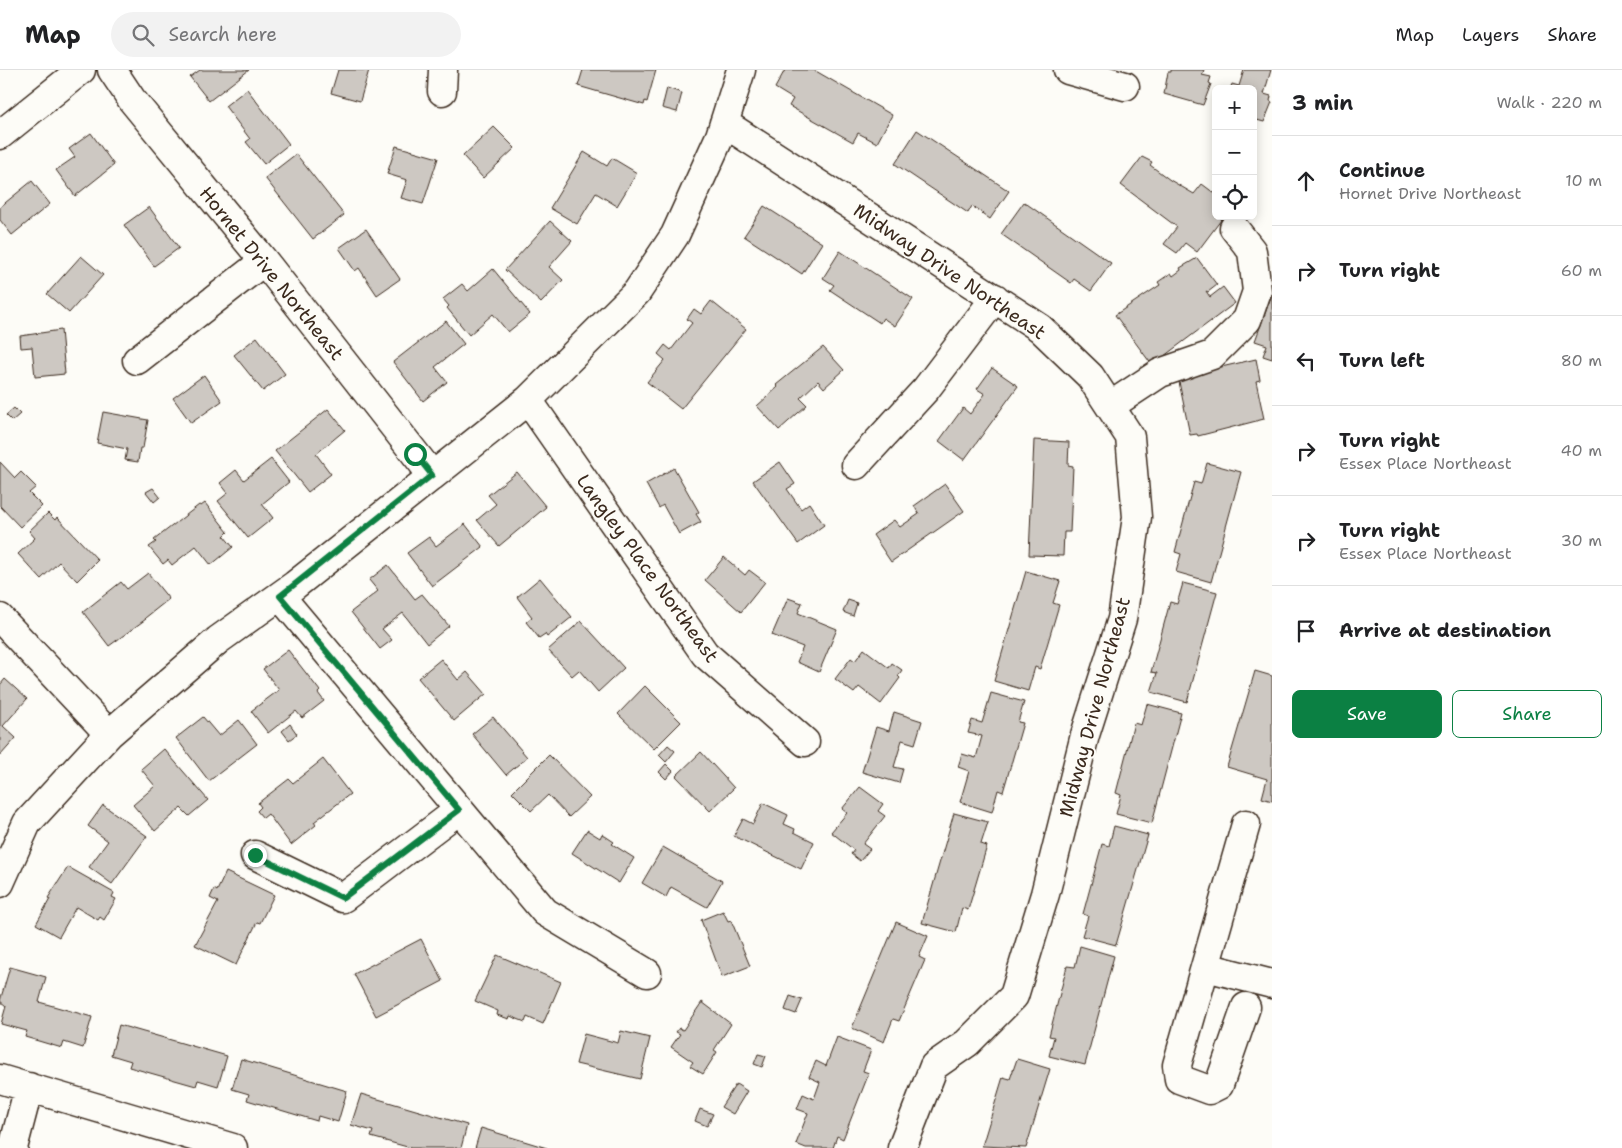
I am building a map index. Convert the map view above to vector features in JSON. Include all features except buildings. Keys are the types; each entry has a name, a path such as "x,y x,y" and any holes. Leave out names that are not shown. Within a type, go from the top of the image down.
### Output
{"street":[{"path":"0,135 81,70"},
{"name":"Hornet Drive Northeast","path":"112,70 132,100 264,261 432,475"},
{"path":"0,883 26,823 109,734 218,640 280,596 528,400 637,292 675,234 724,123 741,70"},
{"path":"1068,70 1125,86"},
{"name":"Midway Drive Northeast","path":"724,123 1040,328 1090,376 1130,437 1137,517 1122,620 1085,736 1044,894 1014,996 967,1043 934,1066 902,1148"},
{"path":"1110,406 1160,373 1212,355 1248,320 1257,292 1252,251 1234,228"},
{"path":"137,360 264,261"},
{"path":"856,465 926,389 995,298"},
{"name":"Langley Place Northeast","path":"528,400 705,654 804,742"},
{"path":"280,596 545,912 647,973"},
{"path":"0,618 109,734"},
{"path":"255,855 343,898 459,810"},
{"path":"1246,824 1178,1066 1179,1079 1209,1090 1219,1085 1246,1007"},
{"path":"1206,967 1272,984"},
{"path":"0,1078 233,1148"},
{"path":"13,1148 30,1087"}],"route":[{"path":"255,855 343,898 459,810 280,596 432,475 415,454"}]}
